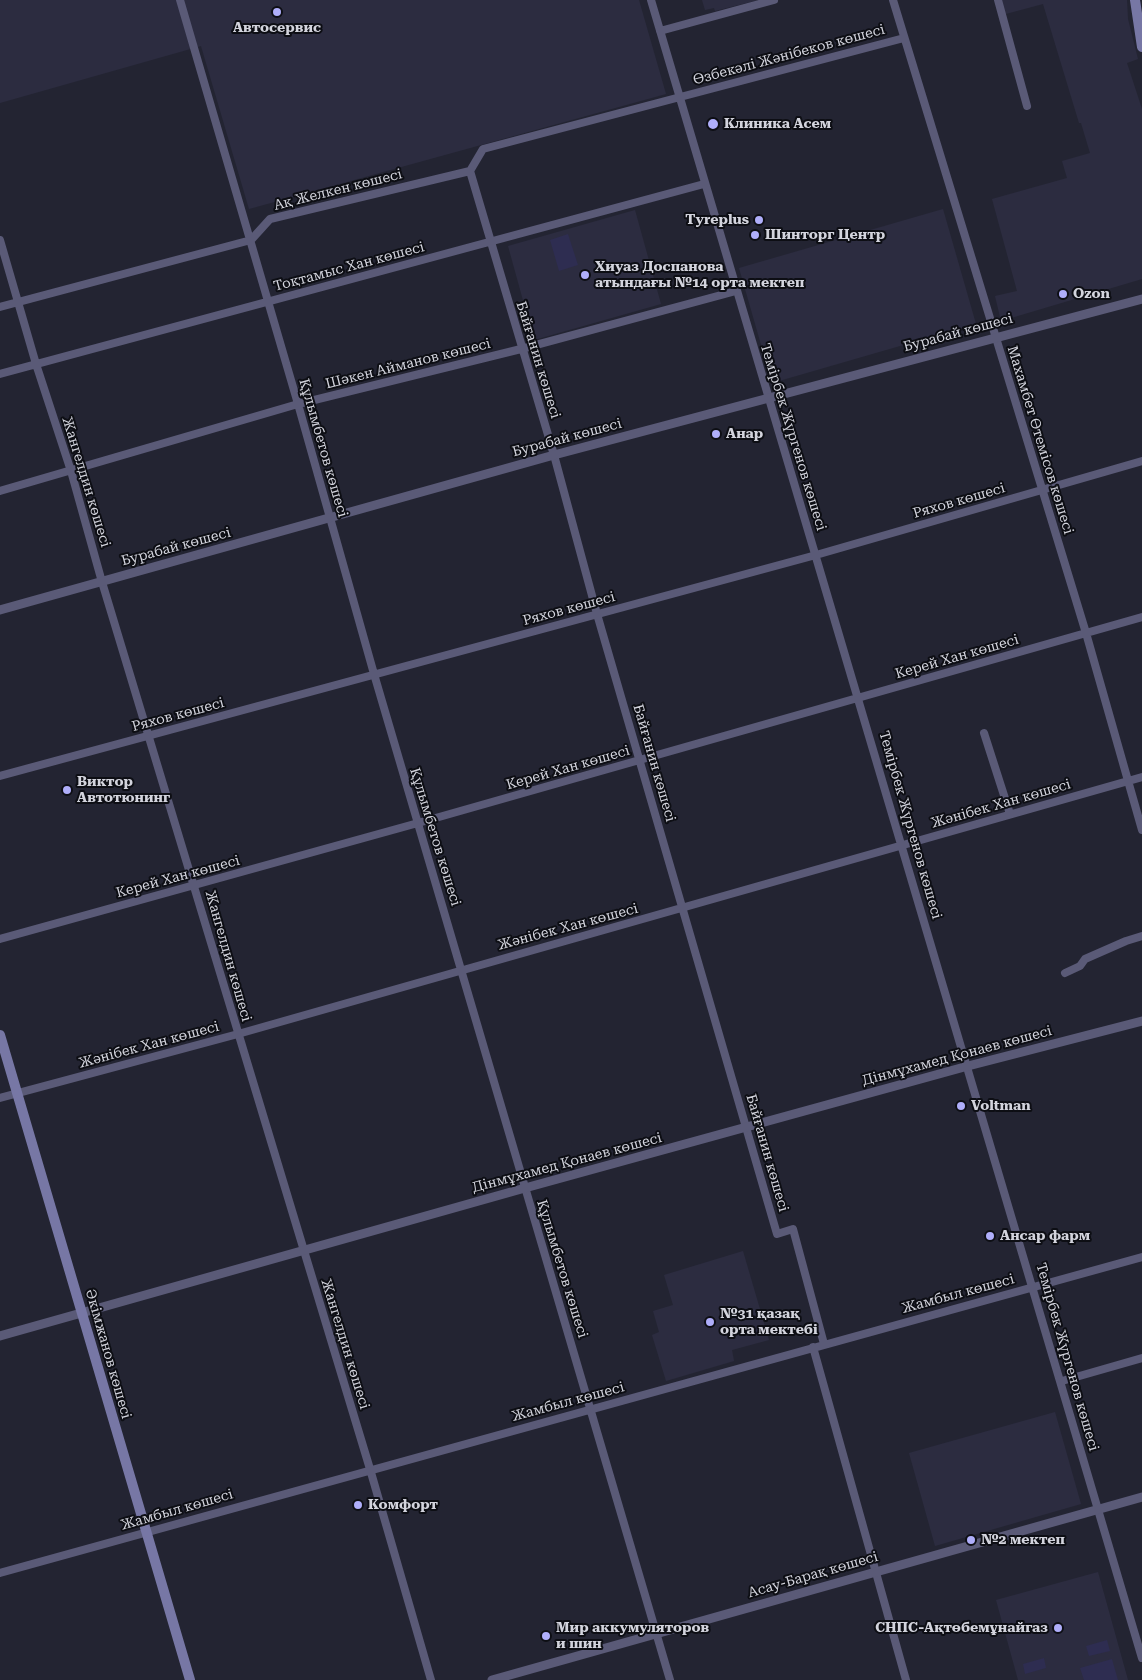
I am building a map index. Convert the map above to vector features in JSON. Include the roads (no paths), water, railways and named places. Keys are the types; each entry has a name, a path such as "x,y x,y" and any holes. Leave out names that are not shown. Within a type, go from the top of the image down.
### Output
{"main road":[{"path":"1135,0 1142,47"},
{"name":"Әкімжанов көшесі","path":"0,1035 190,1680"}],"street":[{"name":"Құлымбетов көшесі","path":"180,0 251,240 374,674 592,1409 670,1680"},
{"name":"Темірбек Жүргенов көшесі","path":"651,0 704,184 1034,1286 1142,1658"},
{"path":"660,31 774,0"},
{"name":"Махамбет Өтемісов көшесі","path":"893,0 1086,633 1142,830"},
{"path":"998,0 1027,106"},
{"name":"Өзбекәлі Жәнібеков көшесі","path":"680,97 904,38"},
{"path":"470,171 483,149 680,97"},
{"name":"Ақ Желкен көшесі","path":"251,240 270,219 470,171"},
{"name":"Байғанин көшесі","path":"470,171 521,349 554,455 777,1234 793,1229 824,1344"},
{"name":"Тоқтамыс Хан көшесі","path":"0,374 704,184"},
{"name":"Жангелдин көшесі","path":"0,240 370,1469 431,1680"},
{"path":"0,307 251,240"},
{"name":"Шәкен Айманов көшесі","path":"0,491 298,404 521,349 736,291"},
{"name":"Бурабай көшесі","path":"0,610 554,455 1142,299"},
{"name":"Ряхов көшесі","path":"0,776 816,555 1142,461"},
{"name":"Керей Хан көшесі","path":"0,940 418,824 1142,617"},
{"path":"984,733 1010,814"},
{"name":"Жәнібек Хан көшесі","path":"0,1098 238,1034 1142,777"},
{"path":"1065,973 1080,966 1085,959 1142,936"},
{"name":"Дінмұхамед Қонаев көшесі","path":"0,1336 525,1188 968,1066 1142,1021"},
{"name":"Жамбыл көшесі","path":"0,1572 1142,1257"},
{"path":"813,1347 906,1680"},
{"path":"1062,1381 1142,1358"},
{"name":"Асау-Барақ көшесі","path":"492,1680 1142,1497"}],"place":[{"name":"Автосервис","path":"277,12"},
{"name":"Клиника Асем","path":"713,124"},
{"name":"Tyreplus","path":"759,220"},
{"name":"Шинторг Центр","path":"755,235"},
{"name":"Хиуаз Доспанова атындағы №14 орта мектеп","path":"585,275"},
{"name":"Ozon","path":"1063,294"},
{"name":"Анар","path":"716,434"},
{"name":"Виктор Автотюнинг","path":"67,790"},
{"name":"Voltman","path":"961,1106"},
{"name":"Ансар фарм","path":"990,1236"},
{"name":"№31 қазақ орта мектебі","path":"710,1322"},
{"name":"Комфорт","path":"358,1505"},
{"name":"№2 мектеп","path":"971,1540"},
{"name":"СНПС-Ақтөбемұнайгаз","path":"1058,1628"},
{"name":"Мир аккумуляторов и шин","path":"546,1636"}]}
